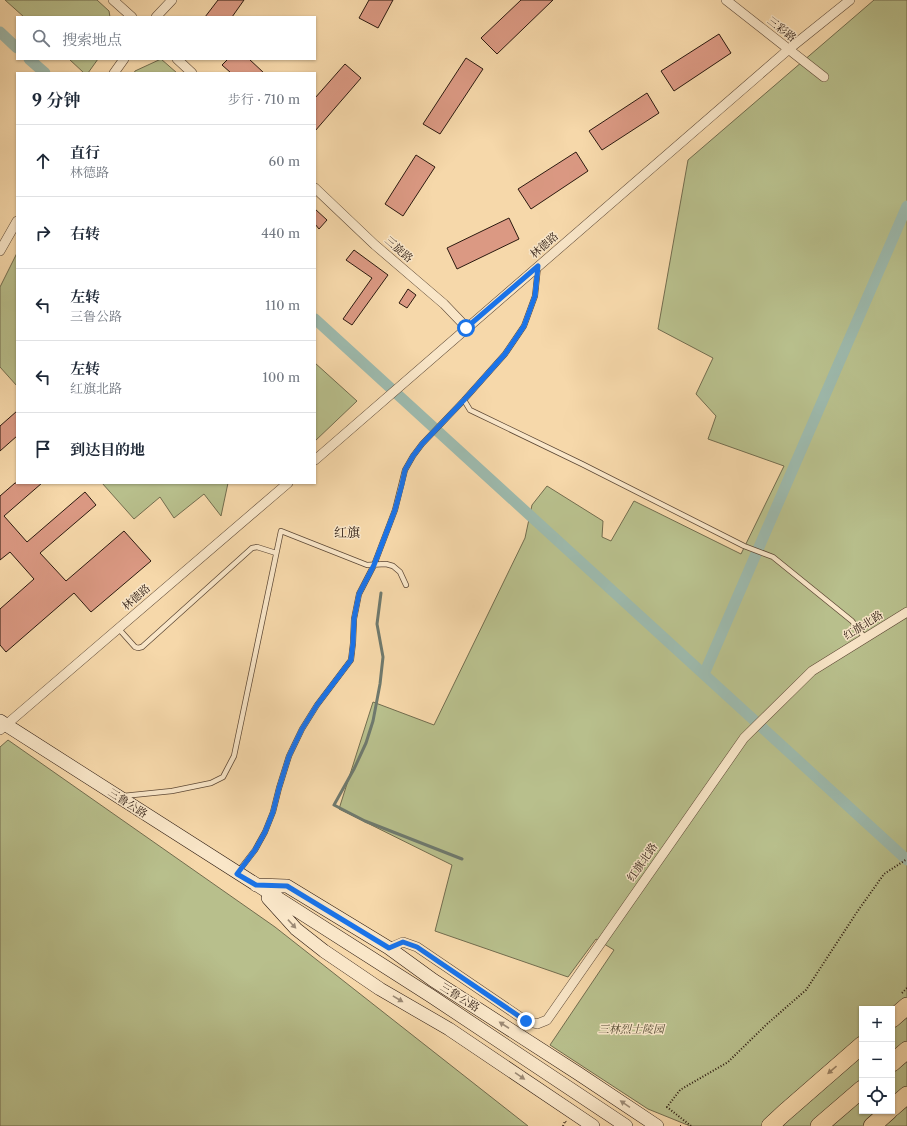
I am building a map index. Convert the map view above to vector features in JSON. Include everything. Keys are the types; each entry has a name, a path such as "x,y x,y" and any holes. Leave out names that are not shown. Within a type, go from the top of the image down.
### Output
{"highway":[{"path":"895,1016 907,1006"},
{"path":"770,1126 859,1048"},
{"path":"895,1060 907,1050"},
{"path":"819,1126 859,1092"},
{"path":"895,1105 907,1095"},
{"path":"872,1126 886,1114"}],"main road":[{"name":"三鲁公路","path":"2,725 117,796 468,1021 626,1126"},
{"name":"三鲁公路","path":"256,885 287,886 389,948 433,980 657,1126"},
{"name":"三鲁公路","path":"256,885 296,929 324,951 380,989 449,1029 593,1126"}],"street":[{"path":"113,0 131,16"},
{"path":"157,16 172,0"},
{"name":"三彩路","path":"726,0 824,76"},
{"name":"林德路","path":"316,459 789,49 850,0"},
{"path":"115,72 123,60"},
{"path":"179,60 191,72"},
{"name":"三旋路","path":"316,189 444,304 466,328"},
{"path":"0,251 16,224"},
{"name":"林德路","path":"2,725 287,484"},
{"name":"红旗北路","path":"389,948 403,942 417,947 526,1021 537,1024 547,1020 744,738 812,671 907,612"}],"lane":[{"path":"237,874 255,850 265,832 273,812 289,756 302,729 317,705 351,660 354,619 359,594 374,565 395,510 405,470 422,444 505,354 524,326 535,296 538,266"},
{"path":"464,400 470,410 582,464 744,546 773,557 852,621 865,638"},
{"path":"117,796 179,790 211,783 223,777 234,756 281,531 367,565 386,564 393,566 400,572 406,585"},
{"path":"118,628 135,647 142,647 252,548 257,547 276,553"}],"path":[{"path":"692,1126 667,1107 680,1090 728,1062 767,1024 806,990 857,912 884,874 907,859"}],"green space":[{"path":"5,0 97,0 109,11 110,16 23,16"},
{"name":"三林烈士陵园","path":"874,0 907,0 907,1126 690,1126 648,1109 550,1045 614,950 596,939 568,977 435,931 452,865 339,809 373,702 434,725 525,538 532,505 547,486 603,521 602,537 611,541 634,501 741,554 784,466 708,439 716,416 696,394 713,358 658,329 688,160"},
{"path":"70,60 97,60 89,72 83,72"},
{"path":"159,60 162,60 176,72 134,72"},
{"path":"16,255 16,385 0,367 0,287"},
{"path":"316,364 357,401 316,440"},
{"path":"103,484 228,484 221,516 204,494 174,518 160,497 134,519"},
{"path":"8,740 275,927 528,1126 0,1126 0,747"}],"building":[{"path":"218,0 244,0 233,16 206,16"},
{"path":"369,0 393,0 378,28 359,18"},
{"path":"521,0 553,0 497,54 481,38"},
{"path":"719,34 731,53 674,91 661,71"},
{"path":"466,58 483,69 440,134 423,124"},
{"path":"227,60 250,60 263,72 230,72 222,65"},
{"path":"345,64 361,78 316,130 316,97"},
{"path":"647,93 659,113 602,150 589,131"},
{"path":"576,152 588,171 531,209 518,189"},
{"path":"416,155 435,167 403,216 385,204"},
{"path":"316,210 327,220 319,229 316,225"},
{"path":"509,218 519,239 457,269 447,248"},
{"path":"354,250 388,275 352,325 343,319 372,278 346,260"},
{"path":"408,289 416,295 407,308 399,303"},
{"path":"16,412 16,437 0,451 0,426"},
{"path":"15,483 41,484 4,516 27,542 85,492 96,505 40,553 66,581 124,531 151,561 91,612 74,593 6,652 0,645 0,609 34,579 10,552 0,560 0,496"}],"waterway":[{"path":"0,32 16,47"},
{"path":"30,60 44,72"},
{"path":"704,674 907,206"},
{"path":"316,320 907,860"},
{"path":"381,593 377,624 383,657 380,684 373,721 366,743 354,769 334,805 365,821 462,859"}],"district":[{"name":"红旗","path":"347,532"}],"route":[{"path":"466,328 538,266 535,296 524,326 505,354 422,444 405,470 395,510 374,565 359,594 354,619 351,660 317,705 302,729 289,756 273,812 265,832 255,850 237,874 256,885 287,886 389,948 403,942 417,947 526,1021"}]}
